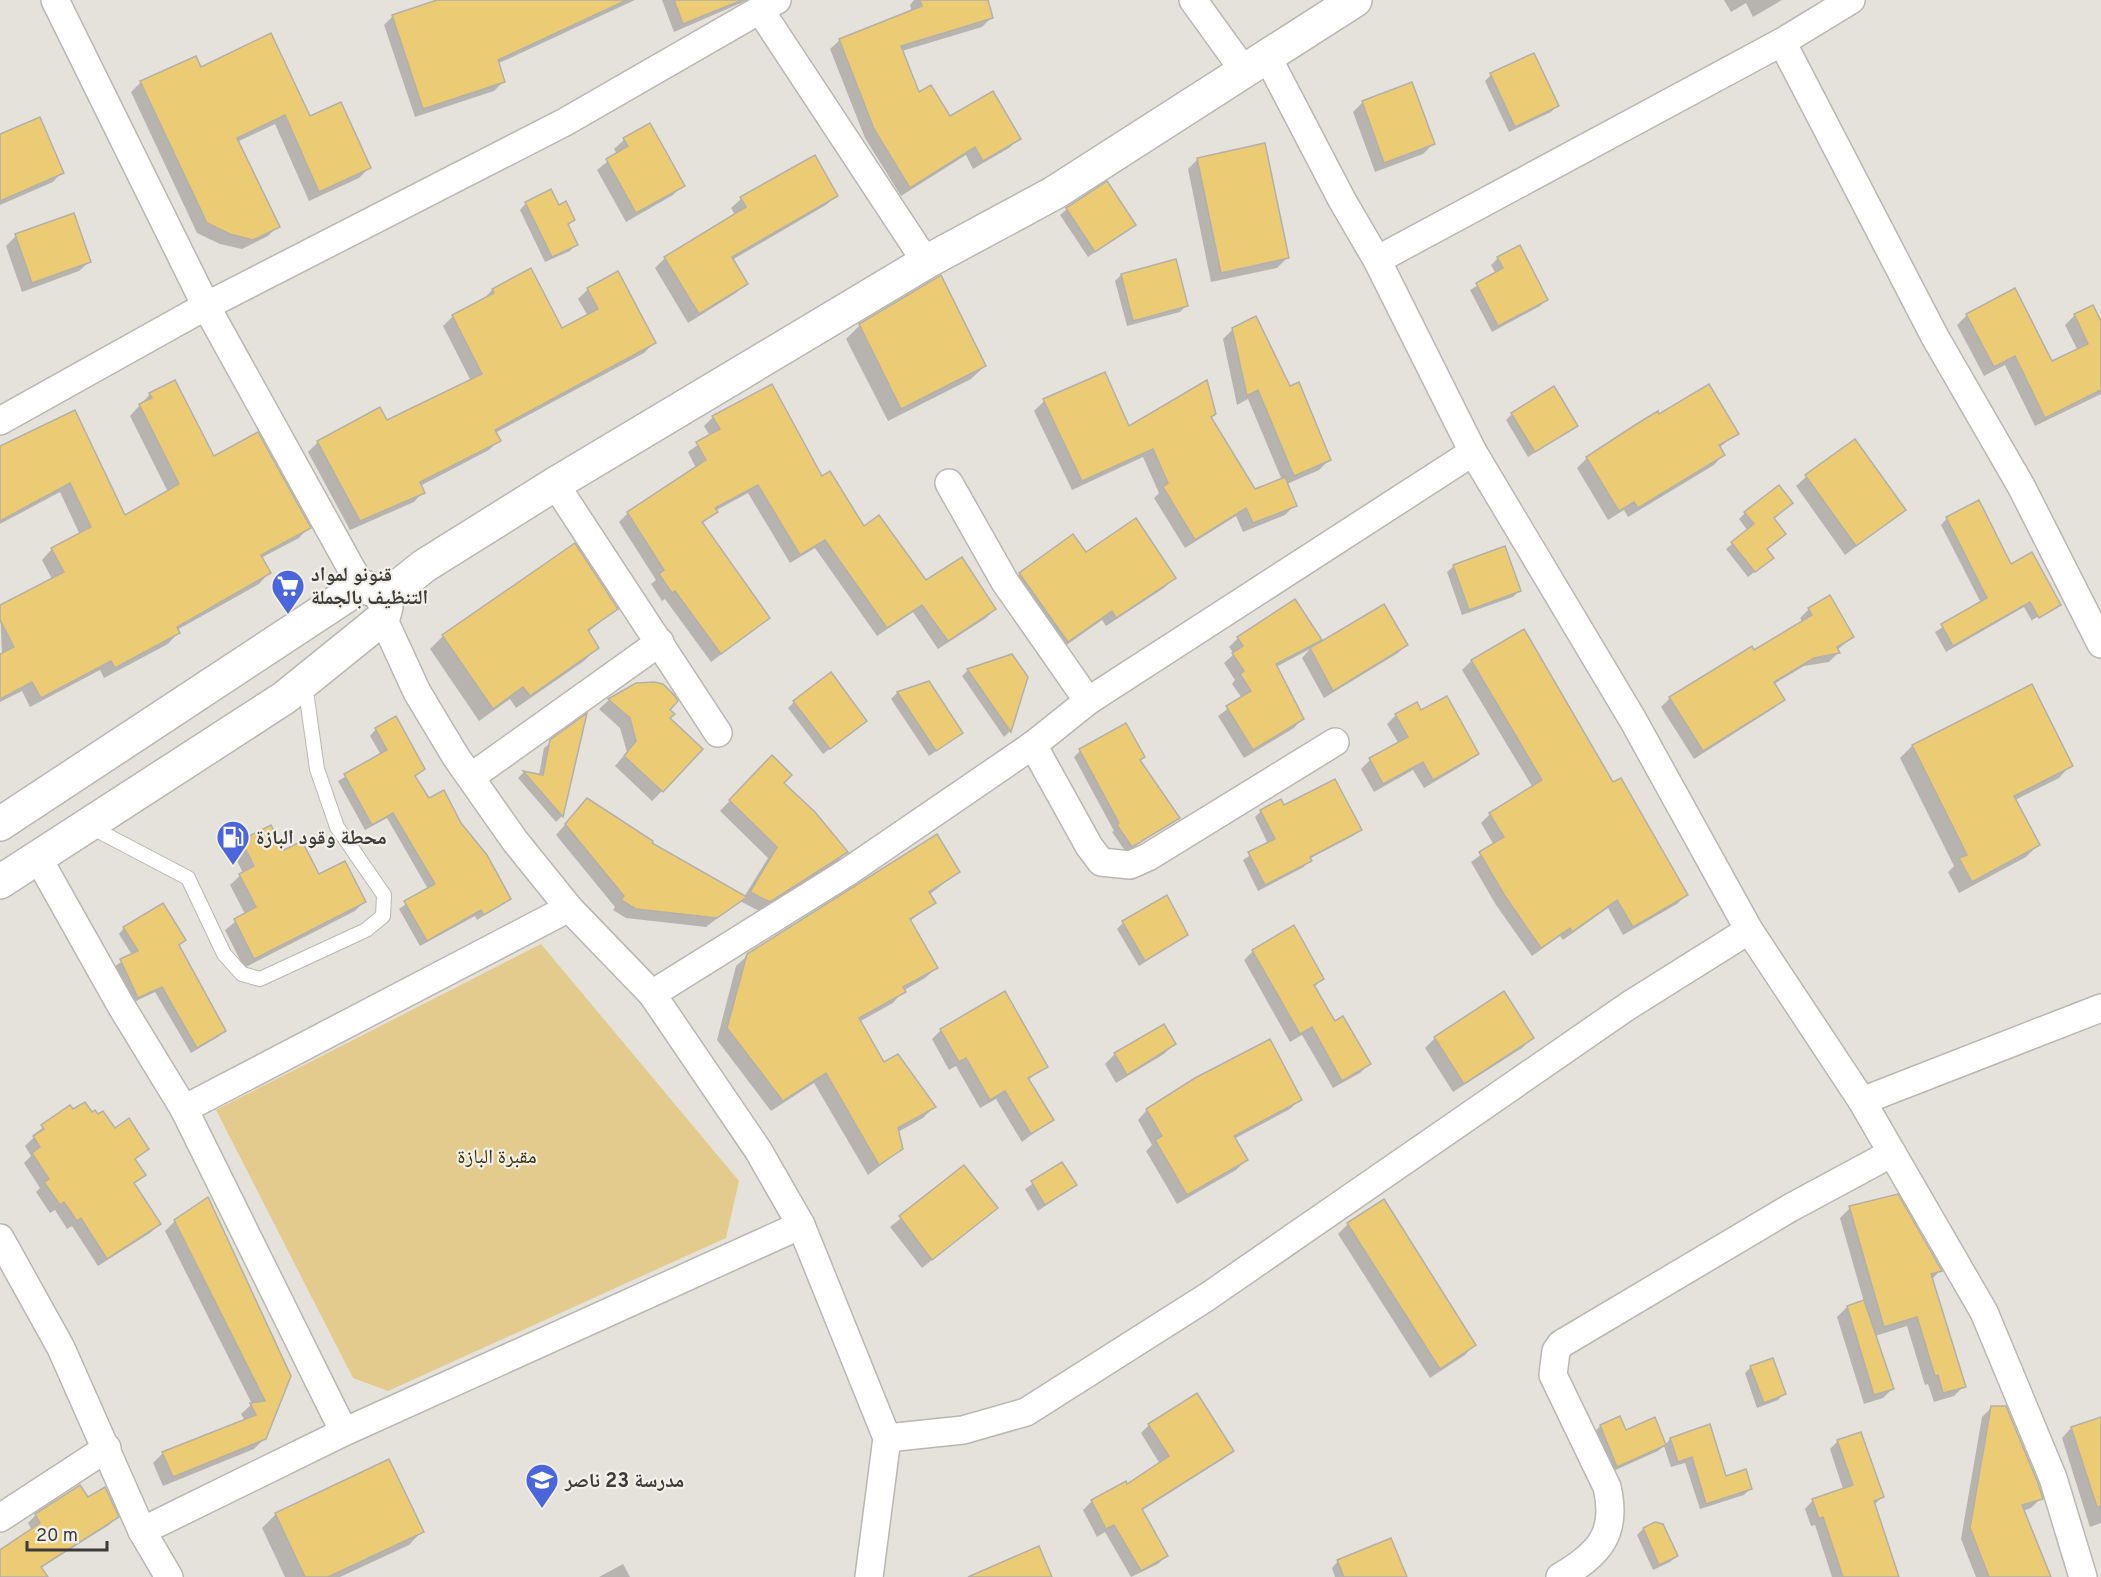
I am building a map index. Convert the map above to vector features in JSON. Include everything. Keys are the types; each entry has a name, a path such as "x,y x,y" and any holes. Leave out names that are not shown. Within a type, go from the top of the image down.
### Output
{"main road":[{"path":"37,856 8,819 376,601 424,566 555,484 926,262 1054,193 1355,0"},
{"path":"0,882 284,698 305,682 376,601"}],"street":[{"path":"55,0 206,306 376,601 417,692 515,841 569,908 652,994 758,1150 801,1225 887,1438 869,1577"},
{"path":"1193,0 1256,65 1342,200 1377,260 1473,452 1633,720 1749,930 1862,1101 1984,1312 2053,1478 2083,1577"},
{"path":"1377,260 1782,42 1851,0"},
{"path":"0,421 206,306 565,122 769,5 926,262"},
{"path":"1782,42 1935,337 2021,486 2101,644"},
{"path":"652,994 846,873 1033,745 1088,701 1473,452"},
{"path":"949,483 1005,582 1088,701"},
{"path":"555,484 718,733"},
{"path":"471,777 660,642"},
{"path":"1033,745 1089,846 1101,862 1130,865 1148,857 1224,812 1335,742"},
{"path":"37,856 120,1004 184,1109 344,1432"},
{"path":"184,1109 569,908"},
{"path":"887,1438 963,1430 1026,1412 1207,1297 1628,1006 1749,930"},
{"path":"1862,1101 2101,1008"},
{"path":"1560,1577 1581,1565 1600,1546 1610,1527 1611,1504 1606,1487 1553,1375 1556,1351 1561,1344 1770,1219 1892,1152"},
{"path":"142,1531 344,1432 801,1225"},
{"path":"0,1238 61,1348 142,1531 169,1577"},
{"path":"0,1518 107,1448"}],"lane":[{"path":"87,825 188,878 224,954 242,974 260,980 366,930 383,916 384,896 337,826 317,769 305,682"}],"green space":[{"name":"مقبرة البازة","path":"541,944 739,1181 726,1238 388,1391 353,1378 216,1110"}],"building":[{"path":"437,0 627,0 498,60 505,82 423,109 392,15"},
{"path":"674,0 740,0 740,1 683,24"},
{"path":"920,0 988,0 993,18 901,46 919,92 931,85 950,116 993,91 1021,139 983,161 975,147 910,188 874,129 839,39 922,6"},
{"path":"271,33 310,116 341,102 371,168 319,192 285,115 237,138 280,227 253,240 230,234 207,223 140,81 196,56 201,67"},
{"path":"1534,53 1559,106 1515,127 1490,73"},
{"path":"1412,82 1435,144 1384,163 1362,101"},
{"path":"40,117 64,173 0,201 0,134"},
{"path":"650,123 685,186 636,213 606,159 628,146 623,138"},
{"path":"1265,143 1289,258 1221,273 1197,158"},
{"path":"815,155 838,196 732,257 748,284 699,314 664,257 746,207 740,197"},
{"path":"1107,181 1136,225 1095,252 1066,208"},
{"path":"551,189 559,205 566,201 575,220 568,224 578,245 552,257 525,202"},
{"path":"74,213 91,262 32,283 15,234"},
{"path":"1520,245 1548,300 1498,326 1476,283 1503,268 1497,257"},
{"path":"1176,259 1188,306 1133,321 1121,274"},
{"path":"531,268 562,328 598,309 587,288 618,271 656,343 495,430 501,441 420,482 425,493 360,521 317,441 380,407 387,420 482,374 452,315 494,293 492,289"},
{"path":"941,275 986,366 901,409 859,324"},
{"path":"2015,288 2052,361 2088,344 2074,314 2093,305 2101,321 2101,390 2045,418 2015,356 1994,367 1966,314"},
{"path":"1256,316 1290,386 1299,382 1331,460 1294,476 1258,390 1247,396 1232,328"},
{"path":"1105,372 1129,426 1207,380 1216,414 1211,417 1255,489 1285,477 1297,506 1253,523 1246,508 1195,540 1163,487 1168,483 1153,449 1082,481 1043,399"},
{"path":"175,380 214,456 258,432 311,528 261,555 271,573 177,627 180,633 115,668 111,661 41,698 32,682 0,699 0,654 14,647 0,620 0,605 64,572 51,548 91,527 70,483 0,521 0,446 75,410 125,515 179,484 139,404 152,398 149,393"},
{"path":"772,384 822,476 830,471 864,526 879,515 926,580 962,557 996,609 948,641 922,605 887,628 825,540 800,555 758,485 715,508 718,512 702,522 770,618 721,654 675,591 672,593 659,574 664,570 627,512 706,460 696,442 720,429 712,416"},
{"path":"1709,384 1739,434 1719,445 1725,455 1638,508 1634,502 1619,511 1586,457 1658,411 1659,414"},
{"path":"1554,386 1578,426 1535,452 1511,413"},
{"path":"1855,439 1906,510 1856,546 1805,475"},
{"path":"1779,485 1793,503 1774,518 1786,534 1767,549 1774,558 1755,572 1731,542 1754,524 1744,512"},
{"path":"1979,500 2011,564 2032,552 2061,605 2039,618 2030,602 1953,646 1941,624 1987,598 1946,517"},
{"path":"1136,518 1176,578 1116,618 1112,611 1068,642 1019,573 1073,534 1086,552"},
{"path":"575,543 618,609 588,630 599,648 530,696 523,687 493,709 442,635"},
{"path":"1505,546 1521,591 1469,610 1453,565"},
{"path":"1830,595 1854,637 1837,647 1840,653 1814,658 1774,682 1785,700 1703,751 1669,697 1752,646 1754,650 1812,615 1808,608"},
{"path":"1295,599 1322,640 1276,664 1304,719 1253,750 1226,706 1251,691 1240,674 1244,671 1232,653 1243,646 1237,637"},
{"path":"1384,604 1408,645 1333,691 1310,648"},
{"path":"1524,629 1613,782 1621,778 1688,895 1633,927 1617,900 1572,932 1570,928 1541,948 1505,896 1479,852 1504,837 1489,813 1542,780 1471,660"},
{"path":"1012,654 1028,677 1011,732 967,669"},
{"path":"831,672 867,721 830,749 793,701"},
{"path":"929,681 963,733 936,751 897,692"},
{"path":"636,683 663,684 675,696 678,701 670,710 675,714 670,718 703,749 663,792 624,756 636,741 630,718 608,699"},
{"path":"2032,684 2073,766 2014,796 2040,845 1972,882 1959,858 1967,855 1912,745"},
{"path":"1447,696 1479,754 1433,780 1423,762 1383,784 1369,758 1408,737 1395,714 1417,702 1421,710"},
{"path":"587,713 563,817 523,771 543,775 550,740"},
{"path":"396,716 425,769 415,776 429,798 444,790 461,823 487,855 511,899 484,915 481,910 427,941 404,901 435,884 393,813 372,825 344,774 387,750 375,728"},
{"path":"1126,723 1145,757 1140,760 1180,818 1132,847 1117,825 1119,823 1079,749"},
{"path":"772,755 792,775 784,783 815,812 848,852 770,902 750,892 777,847 729,800"},
{"path":"1335,779 1362,830 1310,857 1312,861 1265,885 1248,852 1275,839 1260,810 1281,799 1284,805"},
{"path":"587,798 653,841 652,843 747,897 717,918 636,909 621,900 624,896 565,824"},
{"path":"271,825 284,850 302,841 319,874 345,861 366,902 254,959 234,919 256,907 239,874 254,866 241,840"},
{"path":"937,834 960,872 929,892 936,903 910,919 938,968 903,987 906,992 859,1018 884,1062 898,1054 936,1107 898,1128 903,1149 879,1165 826,1073 783,1101 727,1028 747,954"},
{"path":"1167,895 1188,935 1145,961 1122,921"},
{"path":"163,903 186,940 179,945 226,1031 197,1048 162,987 138,998 120,959 138,951 123,927"},
{"path":"1294,925 1324,979 1314,985 1335,1021 1343,1016 1371,1064 1342,1081 1312,1027 1300,1034 1252,950"},
{"path":"1005,991 1048,1067 1028,1078 1054,1120 1031,1134 1005,1091 990,1100 966,1058 959,1062 940,1029"},
{"path":"1504,991 1534,1038 1464,1084 1434,1037"},
{"path":"1164,1024 1176,1044 1127,1075 1114,1053"},
{"path":"1270,1039 1302,1100 1234,1136 1248,1160 1187,1195 1155,1140 1162,1136 1146,1109 1195,1078"},
{"path":"85,1102 92,1112 95,1110 98,1114 103,1111 115,1128 129,1118 149,1149 135,1159 146,1175 134,1183 161,1224 107,1259 81,1218 77,1221 64,1202 60,1205 44,1182 49,1179 32,1153 40,1147 33,1136 44,1129 41,1125 70,1105 73,1109"},
{"path":"1062,1162 1077,1185 1045,1205 1031,1181"},
{"path":"964,1165 998,1208 932,1260 899,1216"},
{"path":"1898,1194 1942,1271 1931,1274 1966,1387 1943,1393 1938,1375 1935,1376 1917,1317 1884,1327 1849,1206"},
{"path":"208,1197 291,1376 266,1439 173,1477 162,1452 256,1415 250,1403 265,1401 174,1220"},
{"path":"1384,1199 1476,1345 1440,1369 1347,1223"},
{"path":"1864,1300 1894,1389 1874,1395 1847,1306"},
{"path":"1773,1358 1786,1394 1764,1403 1750,1366"},
{"path":"1197,1393 1234,1451 1142,1509 1168,1556 1141,1571 1114,1525 1106,1529 1091,1500 1126,1481 1127,1484 1169,1456 1148,1424"},
{"path":"1991,1406 2006,1406 2038,1483 2043,1499 2022,1505 2051,1577 1989,1577 1970,1528"},
{"path":"1620,1416 1626,1430 1655,1417 1666,1445 1617,1467 1600,1425"},
{"path":"2101,1417 2101,1506 2097,1507 2071,1427"},
{"path":"1710,1424 1726,1476 1746,1469 1752,1489 1706,1504 1692,1457 1678,1462 1670,1438"},
{"path":"1861,1432 1884,1497 1874,1501 1899,1577 1843,1577 1823,1517 1819,1519 1812,1499 1853,1485 1837,1440"},
{"path":"389,1459 424,1532 328,1577 305,1577 275,1513"},
{"path":"80,1485 88,1497 105,1487 119,1517 41,1567 48,1577 0,1577 0,1550 40,1523 35,1514"},
{"path":"1655,1522 1663,1524 1678,1556 1659,1565 1643,1528"},
{"path":"1391,1538 1407,1577 1344,1577 1337,1560"},
{"path":"1039,1546 1052,1577 968,1577"}],"place":[{"name":"قنونو لمواد التنظيف بالجملة","path":"288,615"},
{"name":"محطة وقود البازة","path":"233,866"},
{"name":"مدرسة 23 ناصر","path":"542,1509"}]}
